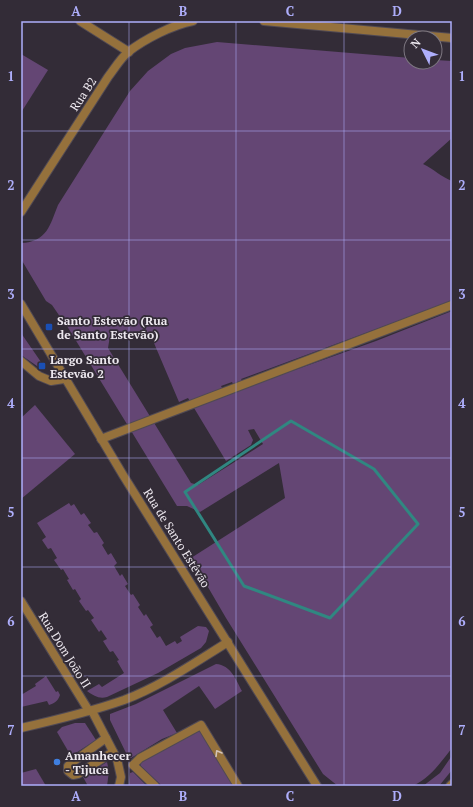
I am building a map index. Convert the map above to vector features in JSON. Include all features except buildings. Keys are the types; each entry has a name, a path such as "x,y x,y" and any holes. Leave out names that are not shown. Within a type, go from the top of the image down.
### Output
{"street":[{"path":"80,21 129,52"},
{"name":"Rua B2","path":"21,212 108,77 129,52 154,36 178,25 193,21"},
{"path":"264,21 452,38"},
{"path":"370,21 373,31"},
{"name":"Rua de Santo Estêvão","path":"21,304 64,379 317,785"},
{"path":"101,439 452,305"},
{"path":"21,361 39,376 51,381 64,379"},
{"name":"Rua Dom João II","path":"21,601 106,738 117,759 119,767"},
{"path":"21,728 90,711 125,699 161,683 228,642"},
{"path":"119,786 121,776 119,767 133,765 140,758 202,725 238,786"},
{"path":"106,738 70,764 67,768 68,771 73,774 78,774 113,752"},
{"path":"133,765 155,786"}],"highlighted area":[{"path":"291,421 374,469 418,524 330,618 244,586 185,492"}],"shaded area":[{"path":"217,42 403,57 403,70 443,70 443,60 452,61 452,138 423,164 452,181 452,301 241,379 247,387 376,341 452,311 452,748 430,774 413,786 338,786 323,774 226,618 191,558 285,498 279,463 200,512 187,506 177,506 67,326 52,305 46,301 21,259 21,243 30,242 37,239 42,236 50,226 58,205 130,91 148,71 171,54 185,48","holes":["143,334 151,336 179,402 188,398 226,461 251,445 253,440 248,430 254,429 263,444 198,485 191,483 108,348 110,336","232,382 237,391 226,395 221,386"]},
{"path":"21,54 48,70 22,111 21,110"},
{"path":"21,333 41,362 42,366 39,368 21,355"},
{"path":"35,405 75,454 21,499 21,418"},
{"path":"69,503 71,506 74,504 81,515 84,513 91,523 88,525 94,533 97,532 104,543 102,545 108,555 111,553 117,563 114,566 120,576 122,574 128,584 125,586 131,595 133,594 140,605 138,607 144,616 146,614 153,625 150,627 157,638 160,636 166,646 175,641 177,644 182,641 180,637 198,626 206,627 209,631 206,642 201,648 158,673 107,697 97,697 87,691 99,684 102,687 124,673 117,661 119,660 113,651 110,652 103,641 107,639 101,630 99,632 91,620 94,618 88,610 86,611 79,601 81,599 67,580 69,579 63,569 61,570 54,560 57,558 51,548 48,549 42,540 46,537 37,523"},
{"path":"216,664 226,667 229,670 242,691 215,709 199,686 163,710 177,733 162,739 131,758 127,755 110,720 110,714 136,704"},
{"path":"46,676 56,692 58,691 60,695 55,703 49,705 47,701 21,707 21,695 36,686 35,684"},
{"path":"75,723 85,723 96,740 71,756 57,732 62,727"},
{"path":"198,731 201,732 235,786 162,786 141,766 140,763 143,759"},
{"path":"451,757 452,770 439,786 423,786 440,773"},
{"path":"107,762 109,771 107,786 88,786 83,777"},
{"path":"36,769 46,786 21,786 21,773"},
{"path":"133,772 147,786 129,786 130,773"}],"place":[{"name":"Santo Estevão (Rua de Santo Estevão)","path":"49,327"},
{"name":"Largo Santo Estevão 2","path":"42,366"},
{"name":"Amanhecer - Tijuca","path":"57,762"}]}
